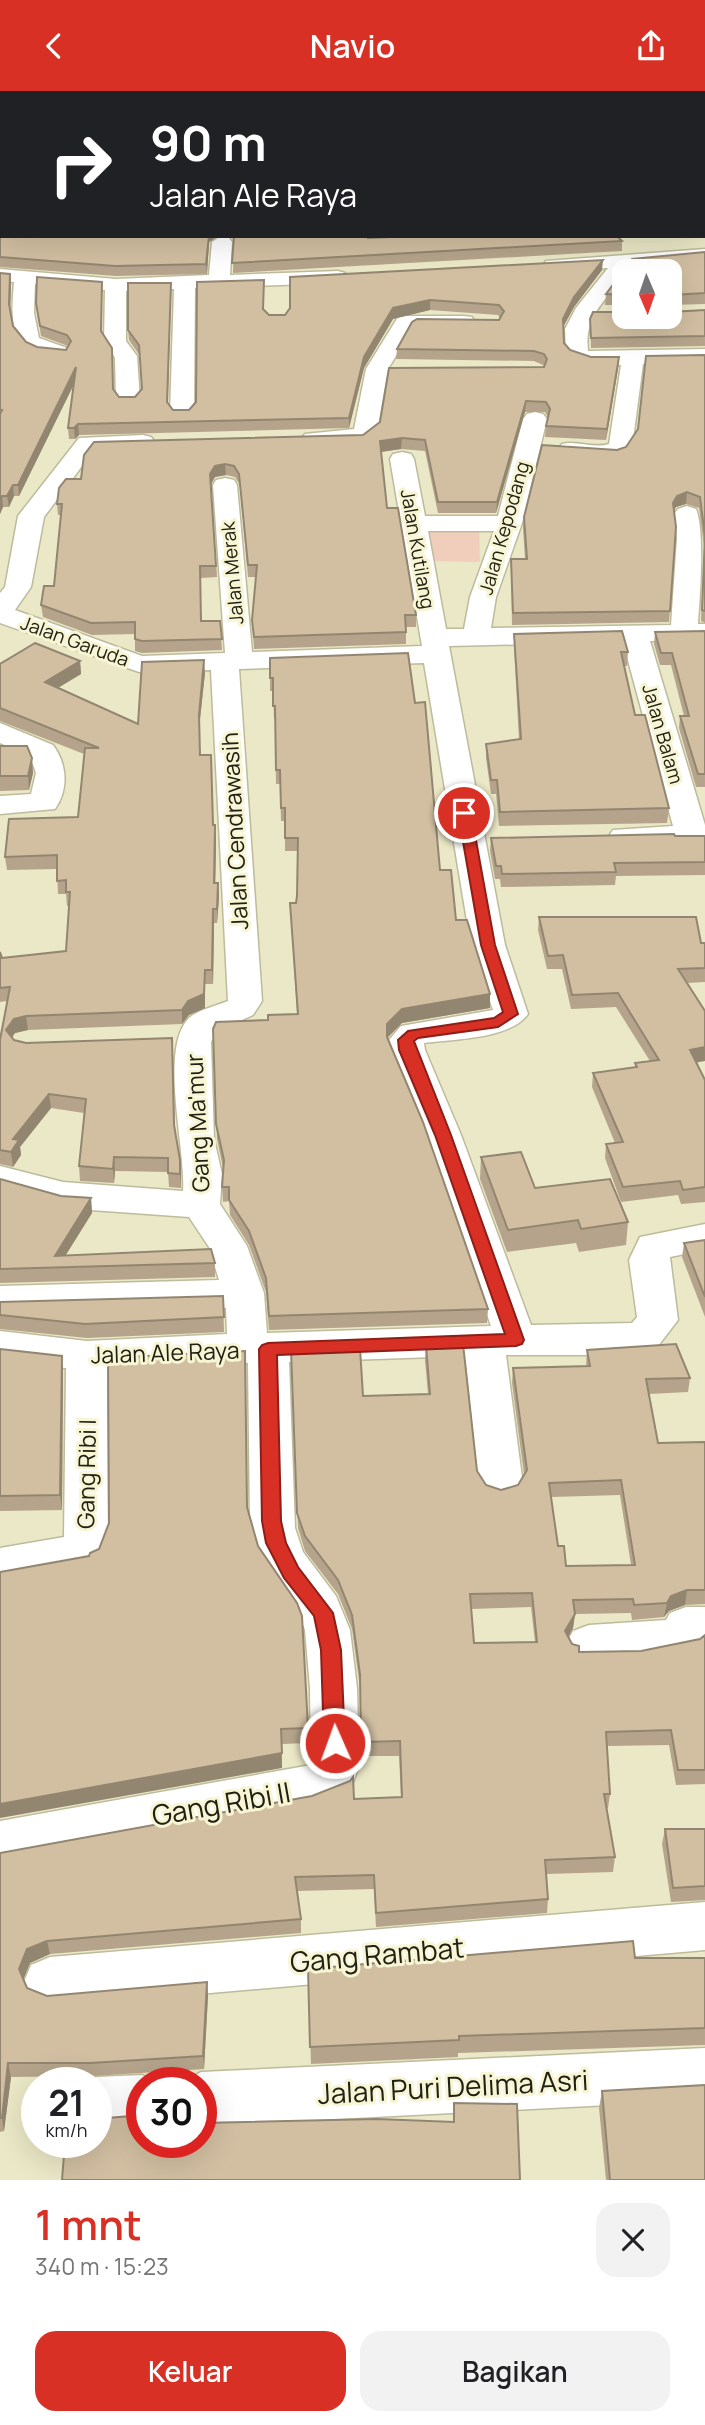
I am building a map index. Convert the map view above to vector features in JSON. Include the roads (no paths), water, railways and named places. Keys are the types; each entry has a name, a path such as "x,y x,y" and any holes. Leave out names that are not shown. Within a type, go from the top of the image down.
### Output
{"street":[{"path":"219,283 222,242"},
{"path":"621,253 619,270 583,313 576,329 577,352 582,358 705,356"},
{"path":"537,266 621,253 641,260 705,253"},
{"path":"0,275 116,285 359,276"},
{"path":"25,278 23,310 29,341 33,345 59,353"},
{"path":"277,305 278,281"},
{"path":"182,412 185,284"},
{"path":"116,285 115,341 118,349 126,356 128,400"},
{"path":"583,313 611,314"},
{"path":"291,440 355,438 365,432 376,369 406,322 490,323"},
{"path":"528,445 607,453 616,451 622,440 633,358"},
{"path":"376,369 402,369"},
{"name":"Jalan Kepodang","path":"476,638 488,581 509,523 535,419"},
{"path":"0,613 18,587 31,516 89,431 169,442"},
{"name":"Jalan Kutilang","path":"402,459 436,646"},
{"name":"Jalan Merak","path":"225,485 232,661"},
{"path":"687,514 695,632"},
{"path":"413,524 509,523"},
{"name":"Jalan Garuda","path":"0,613 139,664 232,661 436,646 476,638 695,632"},
{"name":"Jalan Balam","path":"634,634 698,834"},
{"path":"436,646 482,839 488,945 511,1014 498,1022 413,1034 406,1040 407,1050 443,1135 500,1340 501,1485"},
{"name":"Jalan Cendrawasih","path":"232,661 244,1001"},
{"path":"0,805 44,803 50,786 50,764 43,751 4,735"},
{"path":"591,838 698,834"},
{"name":"Gang Ma'mur","path":"244,1001 241,1008 181,1037 194,1098 202,1174 201,1205 228,1246 258,1348"},
{"path":"0,1179 63,1195 201,1205"},
{"name":"Jalan Ale Raya","path":"0,1346 87,1356 500,1340 616,1340 644,1336 658,1321 649,1260 654,1247 705,1237"},
{"path":"0,1300 244,1293"},
{"name":"Gang Ribi II","path":"0,1843 312,1787 332,1778 335,1766 328,1630 323,1613 291,1572 276,1543 258,1348"},
{"name":"Gang Ribi I","path":"0,1566 67,1556 82,1550 86,1537 87,1356"},
{"path":"589,1644 681,1638 686,1626 705,1626"},
{"name":"Gang Rambat","path":"50,1982 705,1926"},
{"name":"Jalan Puri Delima Asri","path":"217,2098 705,2074"}]}
